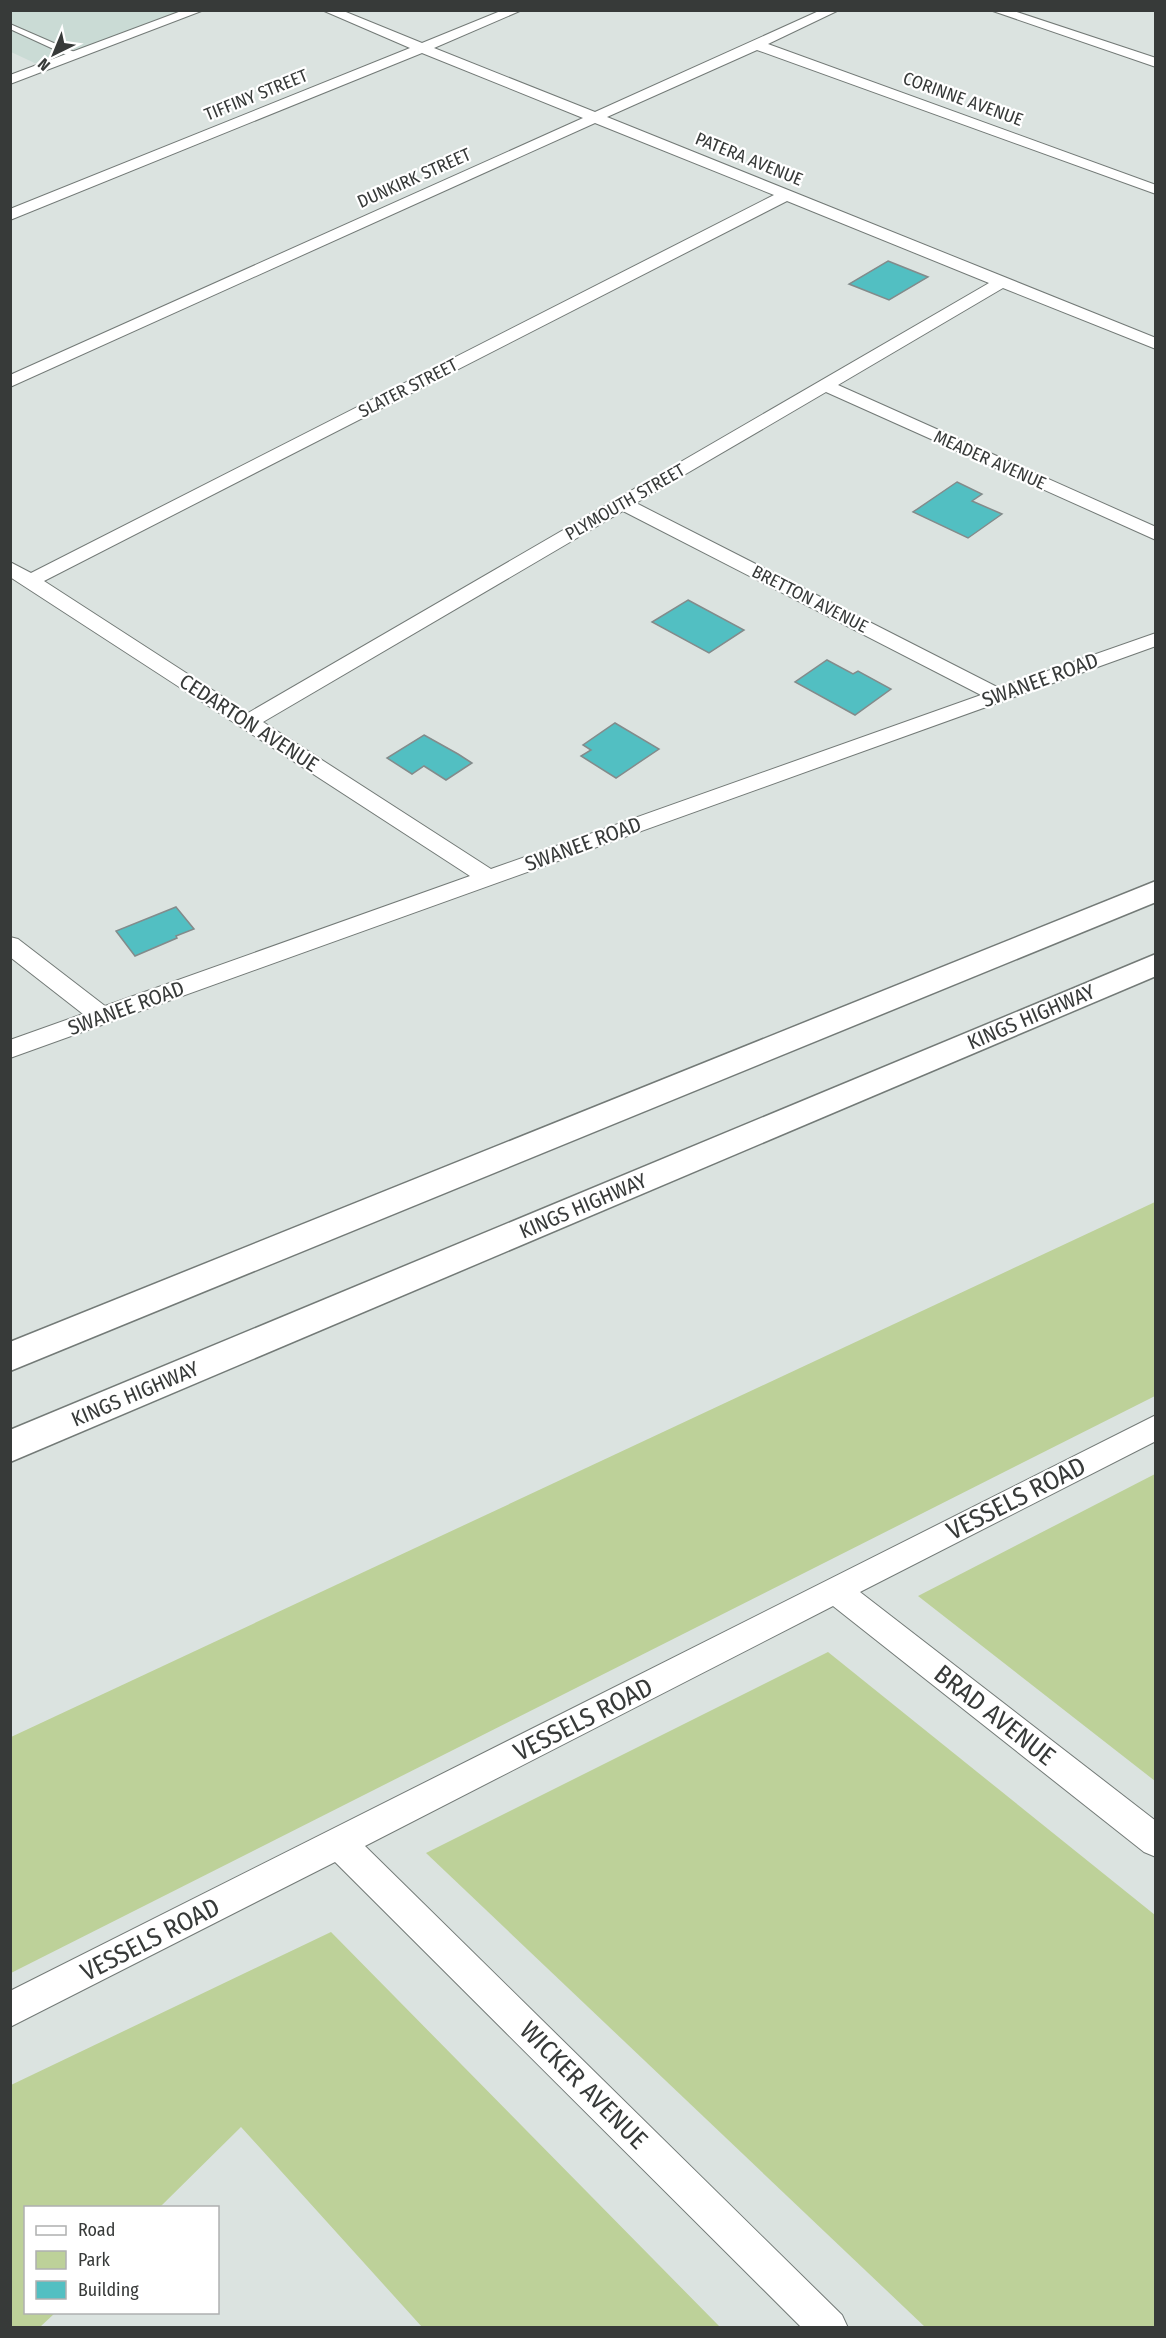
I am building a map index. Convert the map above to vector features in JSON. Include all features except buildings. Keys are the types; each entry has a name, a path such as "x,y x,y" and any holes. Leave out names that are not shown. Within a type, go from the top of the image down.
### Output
{"main road":[{"path":"10,1357 1155,891"},
{"name":"KINGS HIGHWAY","path":"10,1447 1155,964"}],"street":[{"path":"12,78 198,10"},
{"name":"PATERA AVENUE","path":"328,10 1155,344"},
{"name":"TIFFINY STREET","path":"10,215 516,10"},
{"name":"DUNKIRK STREET","path":"10,382 833,10"},
{"path":"996,10 1155,63"},
{"name":"CORINNE AVENUE","path":"757,45 1155,190"},
{"name":"SLATER STREET","path":"30,581 787,195"},
{"name":"PLYMOUTH STREET","path":"248,722 1002,282"},
{"name":"MEADER AVENUE","path":"825,385 1155,534"},
{"name":"BRETTON AVENUE","path":"622,503 998,695"},
{"name":"CEDARTON AVENUE","path":"10,568 489,878"},
{"name":"SWANEE ROAD","path":"10,1049 1155,639"},
{"path":"10,945 102,1016"},
{"name":"VESSELS ROAD","path":"10,2010 1155,1427"},
{"name":"BRAD AVENUE","path":"836,1590 1155,1840"},
{"name":"WICKER AVENUE","path":"339,1844 829,2328"}],"lane":[{"path":"10,26 76,56"}],"shaded area":[{"path":"11,11 186,11 39,65 11,52"}],"green space":[{"path":"1155,1202 1155,1396 11,1973 11,1737"},
{"path":"1155,1474 1155,1781 918,1596"},
{"path":"828,1652 1155,1915 1155,2327 925,2327 426,1853"},
{"path":"331,1932 720,2327 422,2327 241,2127 161,2206 24,2206 24,2314 54,2314 40,2327 11,2327 11,2085"}]}
